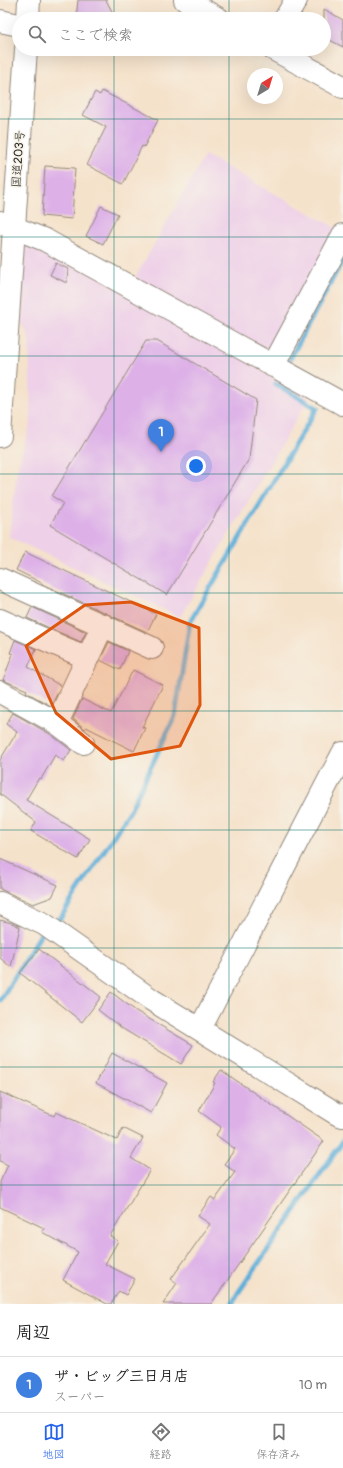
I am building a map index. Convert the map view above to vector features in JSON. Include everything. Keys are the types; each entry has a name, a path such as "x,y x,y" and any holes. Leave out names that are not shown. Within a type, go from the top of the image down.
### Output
{"main road":[{"path":"28,12 29,0"},
{"path":"185,0 206,12"},
{"path":"289,12 296,0"},
{"path":"0,21 12,24"},
{"name":"国道203号","path":"0,436 7,225 25,56"},
{"path":"286,56 343,87"},
{"path":"7,225 44,240 343,404"},
{"path":"272,366 343,235"},
{"path":"0,579 152,648"},
{"path":"0,620 87,658"},
{"path":"57,723 103,625"},
{"path":"0,692 57,723 83,743"},
{"path":"200,1029 343,753"},
{"path":"0,903 49,928 152,1000 337,1114 343,1116"}],"highlighted area":[{"path":"131,602 199,628 200,705 180,746 111,759 56,713 26,646 85,605"}],"shaded area":[{"path":"205,155 338,229 261,370 309,398 180,617 9,537 17,470 31,422 29,336 21,321 25,247 33,243 127,292"}],"building":[{"path":"78,0 106,0 112,12 77,12"},
{"path":"331,13 343,20 343,47 331,41"},
{"path":"102,91 158,120 144,147 142,146 123,184 87,165 106,127 83,115 95,92 100,95"},
{"path":"45,166 75,168 72,219 42,216"},
{"path":"101,206 118,214 103,244 86,236"},
{"path":"56,263 68,269 67,283 50,275"},
{"path":"146,341 157,341 256,400 249,459 167,595 50,525 63,503 52,496"},
{"path":"25,552 156,614 147,632 42,584 16,570"},
{"path":"32,607 86,632 81,642 27,618"},
{"path":"15,640 36,649 28,667 61,686 51,706 26,692 27,690 3,680 13,654 10,653"},
{"path":"109,642 128,651 120,670 100,660"},
{"path":"133,670 163,685 142,727 145,728 134,751 86,727 85,729 73,719 82,699 111,713"},
{"path":"13,713 50,734 71,750 64,761 55,755 41,779 39,778 26,800 90,839 78,859 31,831 36,822 0,794 0,760 17,732 6,724"},
{"path":"0,859 58,885 52,897 33,904 0,889"},
{"path":"0,920 20,927 11,967 0,958"},
{"path":"39,949 101,997 82,1022 20,973"},
{"path":"111,992 136,1011 193,1045 181,1064 123,1029 98,1010"},
{"path":"112,1053 167,1083 151,1113 96,1083"},
{"path":"221,1070 324,1141 211,1304 163,1304 177,1283 171,1279 210,1224 198,1216 211,1197 215,1200 235,1172 224,1164 235,1149 216,1135 221,1127 199,1111 215,1083 213,1082"},
{"path":"0,1092 54,1116 56,1112 117,1140 123,1128 143,1138 131,1158 150,1170 110,1236 118,1241 105,1264 135,1279 126,1295 119,1291 111,1304 107,1304 63,1280 78,1252 42,1232 44,1228 0,1207 0,1182 8,1165 0,1161"}],"waterway":[{"path":"290,359 343,259"},
{"path":"54,924 59,920 130,811 175,716 190,622 317,408 276,384"},
{"path":"0,1001 41,934 45,931"},
{"path":"232,1304 238,1293 343,1141"}],"place":[{"name":"ザ・ビッグ三日月店","path":"161,452"}]}
